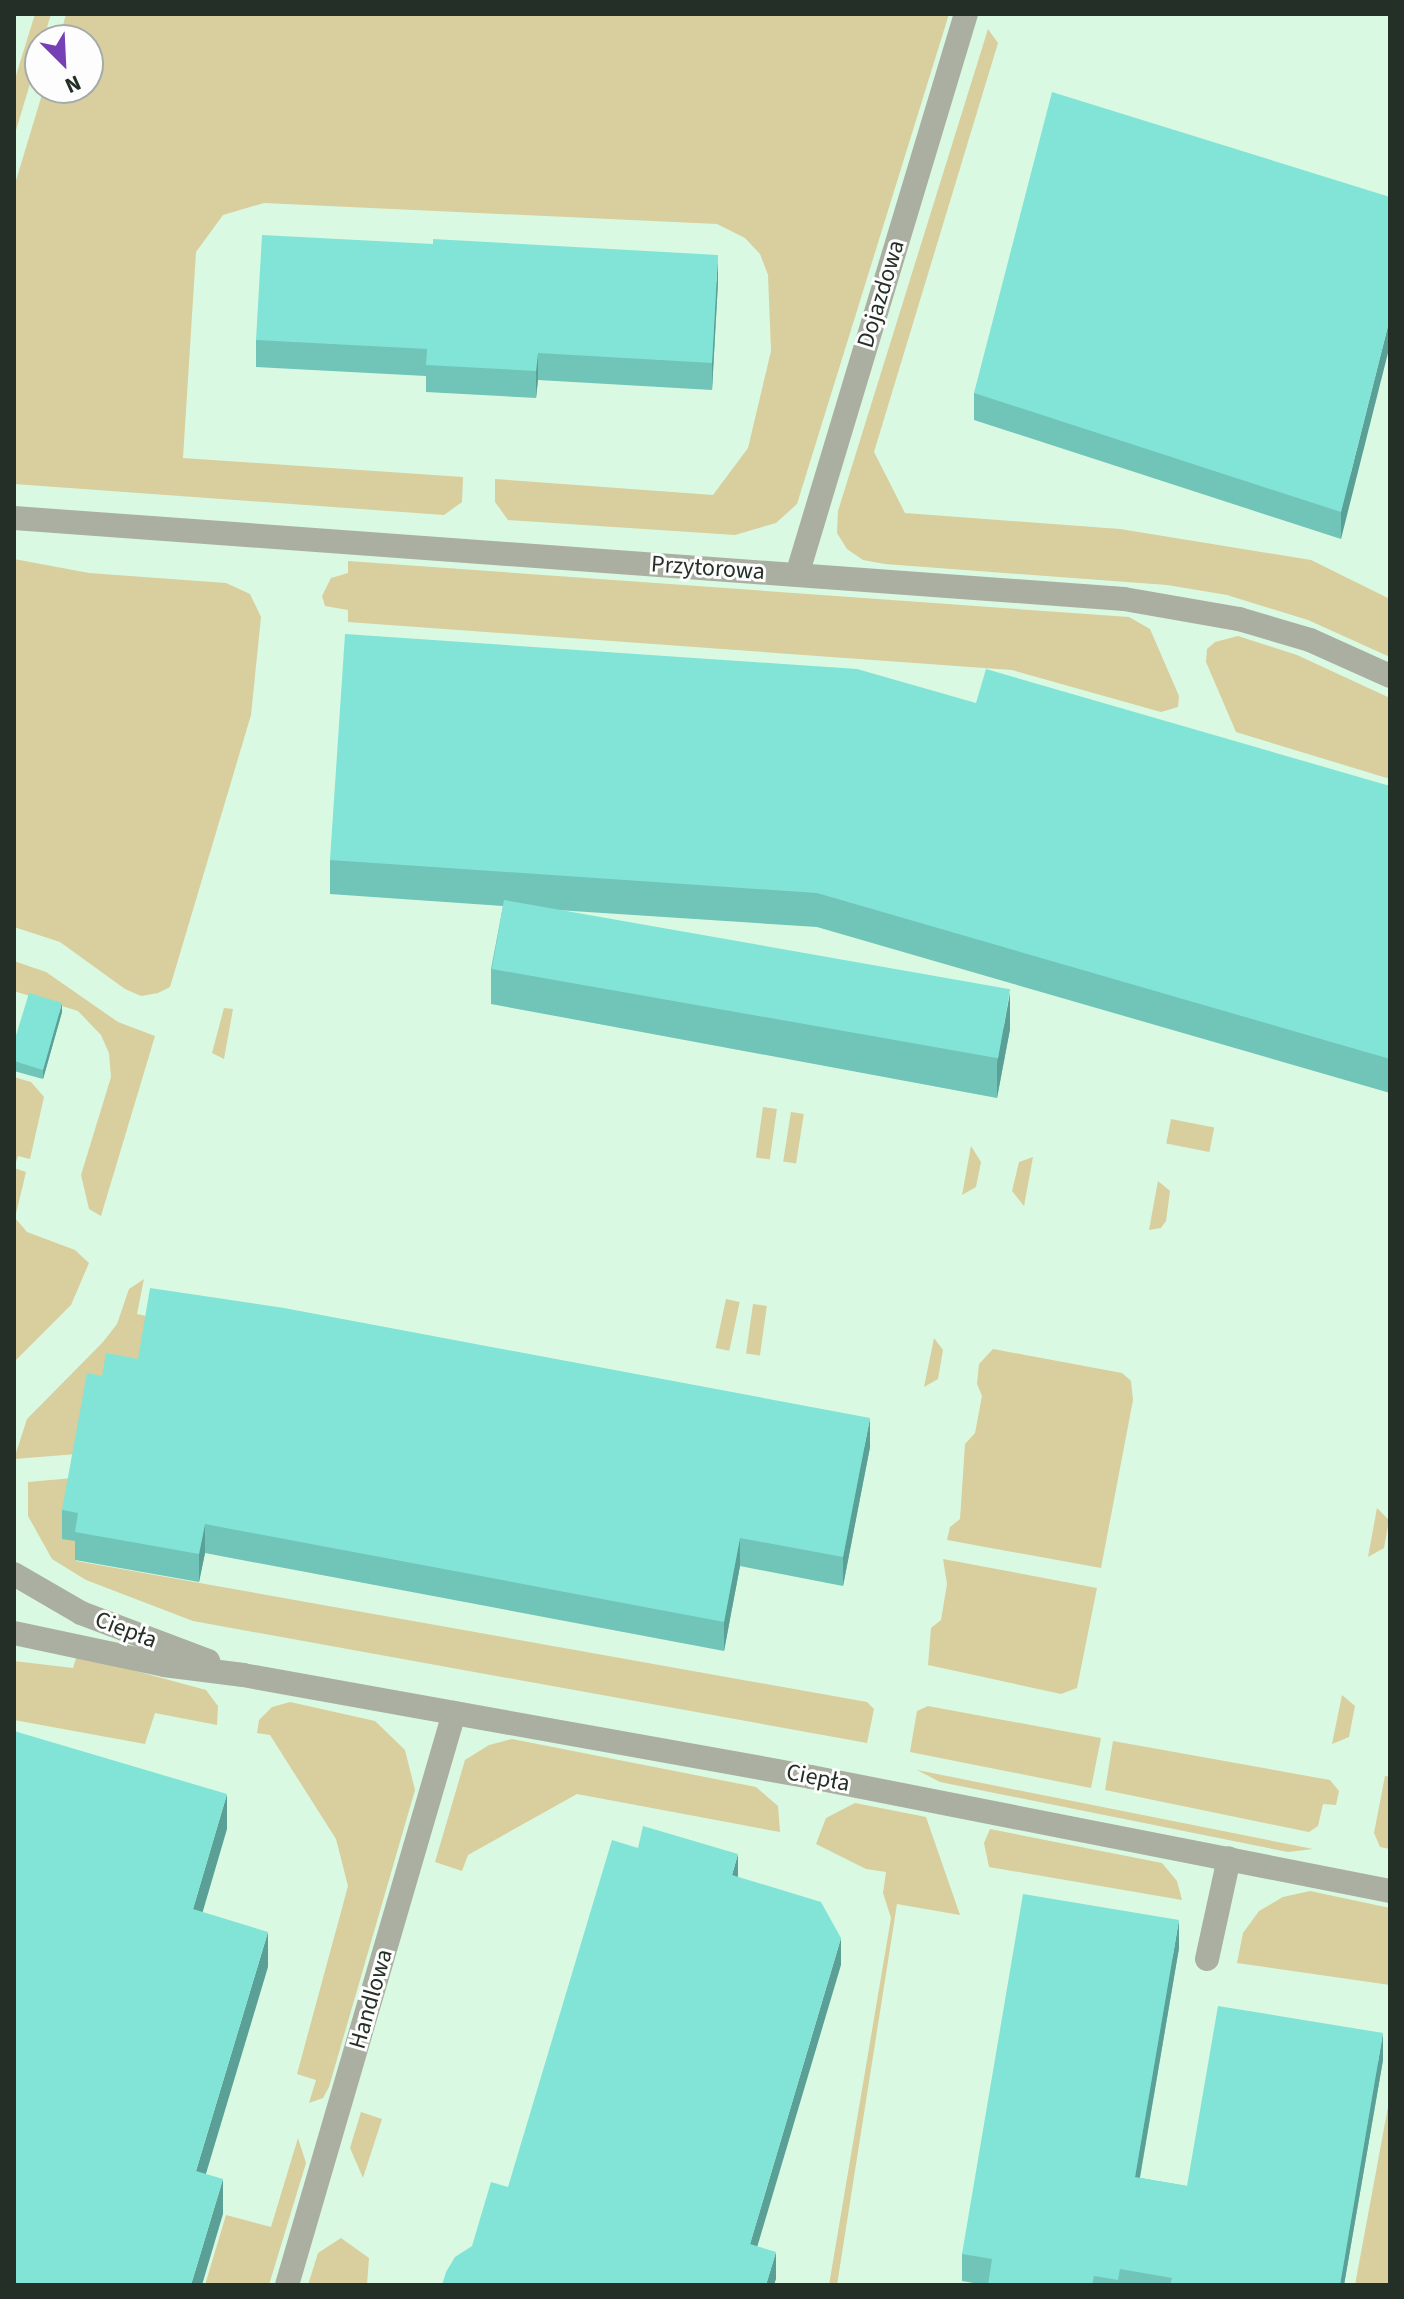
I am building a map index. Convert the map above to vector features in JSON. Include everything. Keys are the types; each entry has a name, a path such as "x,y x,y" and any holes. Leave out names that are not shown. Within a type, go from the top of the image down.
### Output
{"street":[{"name":"Dojazdowa","path":"797,575 966,14"},
{"name":"Przytorowa","path":"14,518 1179,606 1310,640 1390,676"},
{"name":"Ciepła","path":"14,1574 81,1613 243,1675"},
{"name":"Ciepła","path":"14,1633 164,1665 243,1675 454,1713 1390,1891"},
{"name":"Handlowa","path":"287,2285 454,1713"},
{"path":"1207,1959 1229,1858"}],"shaded area":[{"path":"35,14 51,14 48,24 32,24"},
{"path":"66,14 949,14 797,504 776,523 735,535 508,520 495,502 495,479 713,495 748,448 771,351 768,275 760,254 745,238 717,224 264,203 223,215 196,252 183,458 463,477 462,502 444,515 14,484 14,187 39,104 104,104 104,24 63,24"},
{"path":"988,29 998,43 874,452 905,513 1120,529 1311,560 1390,599 1390,657 1308,620 1227,595 1167,585 885,564 863,560 847,549 837,533 838,511"},
{"path":"24,50 24,104 14,137 14,82"},
{"path":"14,559 89,573 226,583 250,594 261,617 251,715 170,987 158,993 141,996 125,989 60,942 14,927"},
{"path":"348,561 1129,617 1150,629 1179,696 1178,707 1161,712 1012,670 348,622 348,610 325,606 322,596 331,578 348,573"},
{"path":"1238,636 1297,655 1390,698 1390,779 1236,732 1206,662 1207,649 1215,642"},
{"path":"14,961 46,972 118,1022 155,1036 101,1216 89,1209 81,1175 111,1077 109,1053 101,1035 78,1011 14,991"},
{"path":"224,1008 233,1009 224,1059 212,1053"},
{"path":"14,1077 31,1082 44,1097 30,1159 18,1156 14,1168"},
{"path":"763,1107 777,1109 770,1159 756,1158"},
{"path":"791,1112 804,1114 796,1163 783,1161"},
{"path":"1171,1119 1214,1127 1209,1152 1166,1144"},
{"path":"971,1146 981,1162 976,1187 962,1195"},
{"path":"1033,1157 1024,1206 1012,1191 1019,1162"},
{"path":"14,1168 26,1172 15,1218 27,1232 75,1250 89,1263 71,1305 14,1362"},
{"path":"1158,1181 1170,1191 1166,1221 1161,1228 1149,1230"},
{"path":"144,1279 137,1314 151,1317 138,1388 77,1454 14,1459 27,1419 103,1342 117,1324 129,1289"},
{"path":"726,1299 740,1302 729,1351 716,1348"},
{"path":"753,1304 767,1306 760,1355 746,1354"},
{"path":"934,1338 943,1350 938,1379 924,1387"},
{"path":"993,1349 1122,1373 1131,1381 1133,1400 1101,1568 947,1540 950,1527 960,1519 965,1444 975,1433 982,1396 977,1384 979,1364"},
{"path":"73,1478 76,1561 867,1702 874,1709 867,1743 193,1621 86,1580 52,1559 28,1516 28,1482"},
{"path":"1377,1508 1389,1520 1384,1548 1368,1557"},
{"path":"943,1559 1097,1588 1077,1688 1061,1694 928,1665 931,1628 941,1620 947,1584"},
{"path":"77,1655 206,1690 218,1706 217,1725 155,1713 145,1744 14,1720 14,1661 73,1668"},
{"path":"1342,1695 1355,1706 1349,1737 1332,1744"},
{"path":"290,1702 375,1721 405,1750 415,1790 329,2087 323,2098 309,2103 316,2080 297,2074 348,1886 336,1839 270,1735 257,1733 259,1720 272,1707"},
{"path":"928,1706 1101,1738 1091,1788 910,1752 917,1711"},
{"path":"512,1739 756,1787 778,1806 780,1832 577,1794 468,1855 462,1871 435,1862 465,1760 489,1745"},
{"path":"1113,1741 1330,1780 1339,1791 1336,1805 1323,1804 1318,1826 1309,1832 1105,1790"},
{"path":"917,1770 1313,1849 1288,1852 940,1782"},
{"path":"1385,1776 1390,1777 1390,1849 1380,1847 1374,1833"},
{"path":"855,1803 926,1817 960,1915 897,1904 837,2285 829,2285 891,1918 883,1893 886,1872 866,1869 816,1844 826,1818"},
{"path":"990,1829 1162,1863 1177,1881 1182,1900 989,1867 984,1843"},
{"path":"1310,1891 1390,1908 1390,1985 1237,1963 1243,1933 1259,1911 1283,1897"},
{"path":"1390,2096 1390,2285 1355,2285"},
{"path":"361,2112 382,2119 363,2178 350,2148"},
{"path":"298,2138 306,2163 269,2285 205,2285 226,2215 271,2227"},
{"path":"341,2238 369,2258 367,2285 308,2285 318,2253"}],"building":[{"path":"1052,92 1390,197 1390,318 1341,512 974,393"},
{"path":"262,235 433,244 433,239 718,255 712,363 538,353 536,371 426,365 427,349 256,340"},
{"path":"345,634 857,669 976,703 986,669 1390,786 1390,1059 817,893 330,860"},
{"path":"504,900 1010,989 998,1058 492,969"},
{"path":"29,993 62,1003 43,1070 14,1061 14,1042"},
{"path":"150,1288 284,1308 870,1418 843,1557 740,1538 724,1622 205,1524 199,1554 75,1532 78,1513 62,1510 87,1373 102,1376 106,1353 138,1359"},
{"path":"14,1731 227,1794 193,1909 268,1932 196,2171 223,2179 191,2285 14,2285"},
{"path":"643,1826 738,1854 732,1875 821,1902 841,1938 750,2244 776,2252 766,2285 442,2285 455,2257 472,2246 491,2182 508,2187 612,1840 638,1848"},
{"path":"1023,1894 1179,1920 1135,2177 1187,2186 1218,2006 1383,2033 1340,2285 1170,2285 1172,2278 1120,2269 1118,2280 1094,2276 1092,2285 988,2285 992,2259 962,2254"}]}
